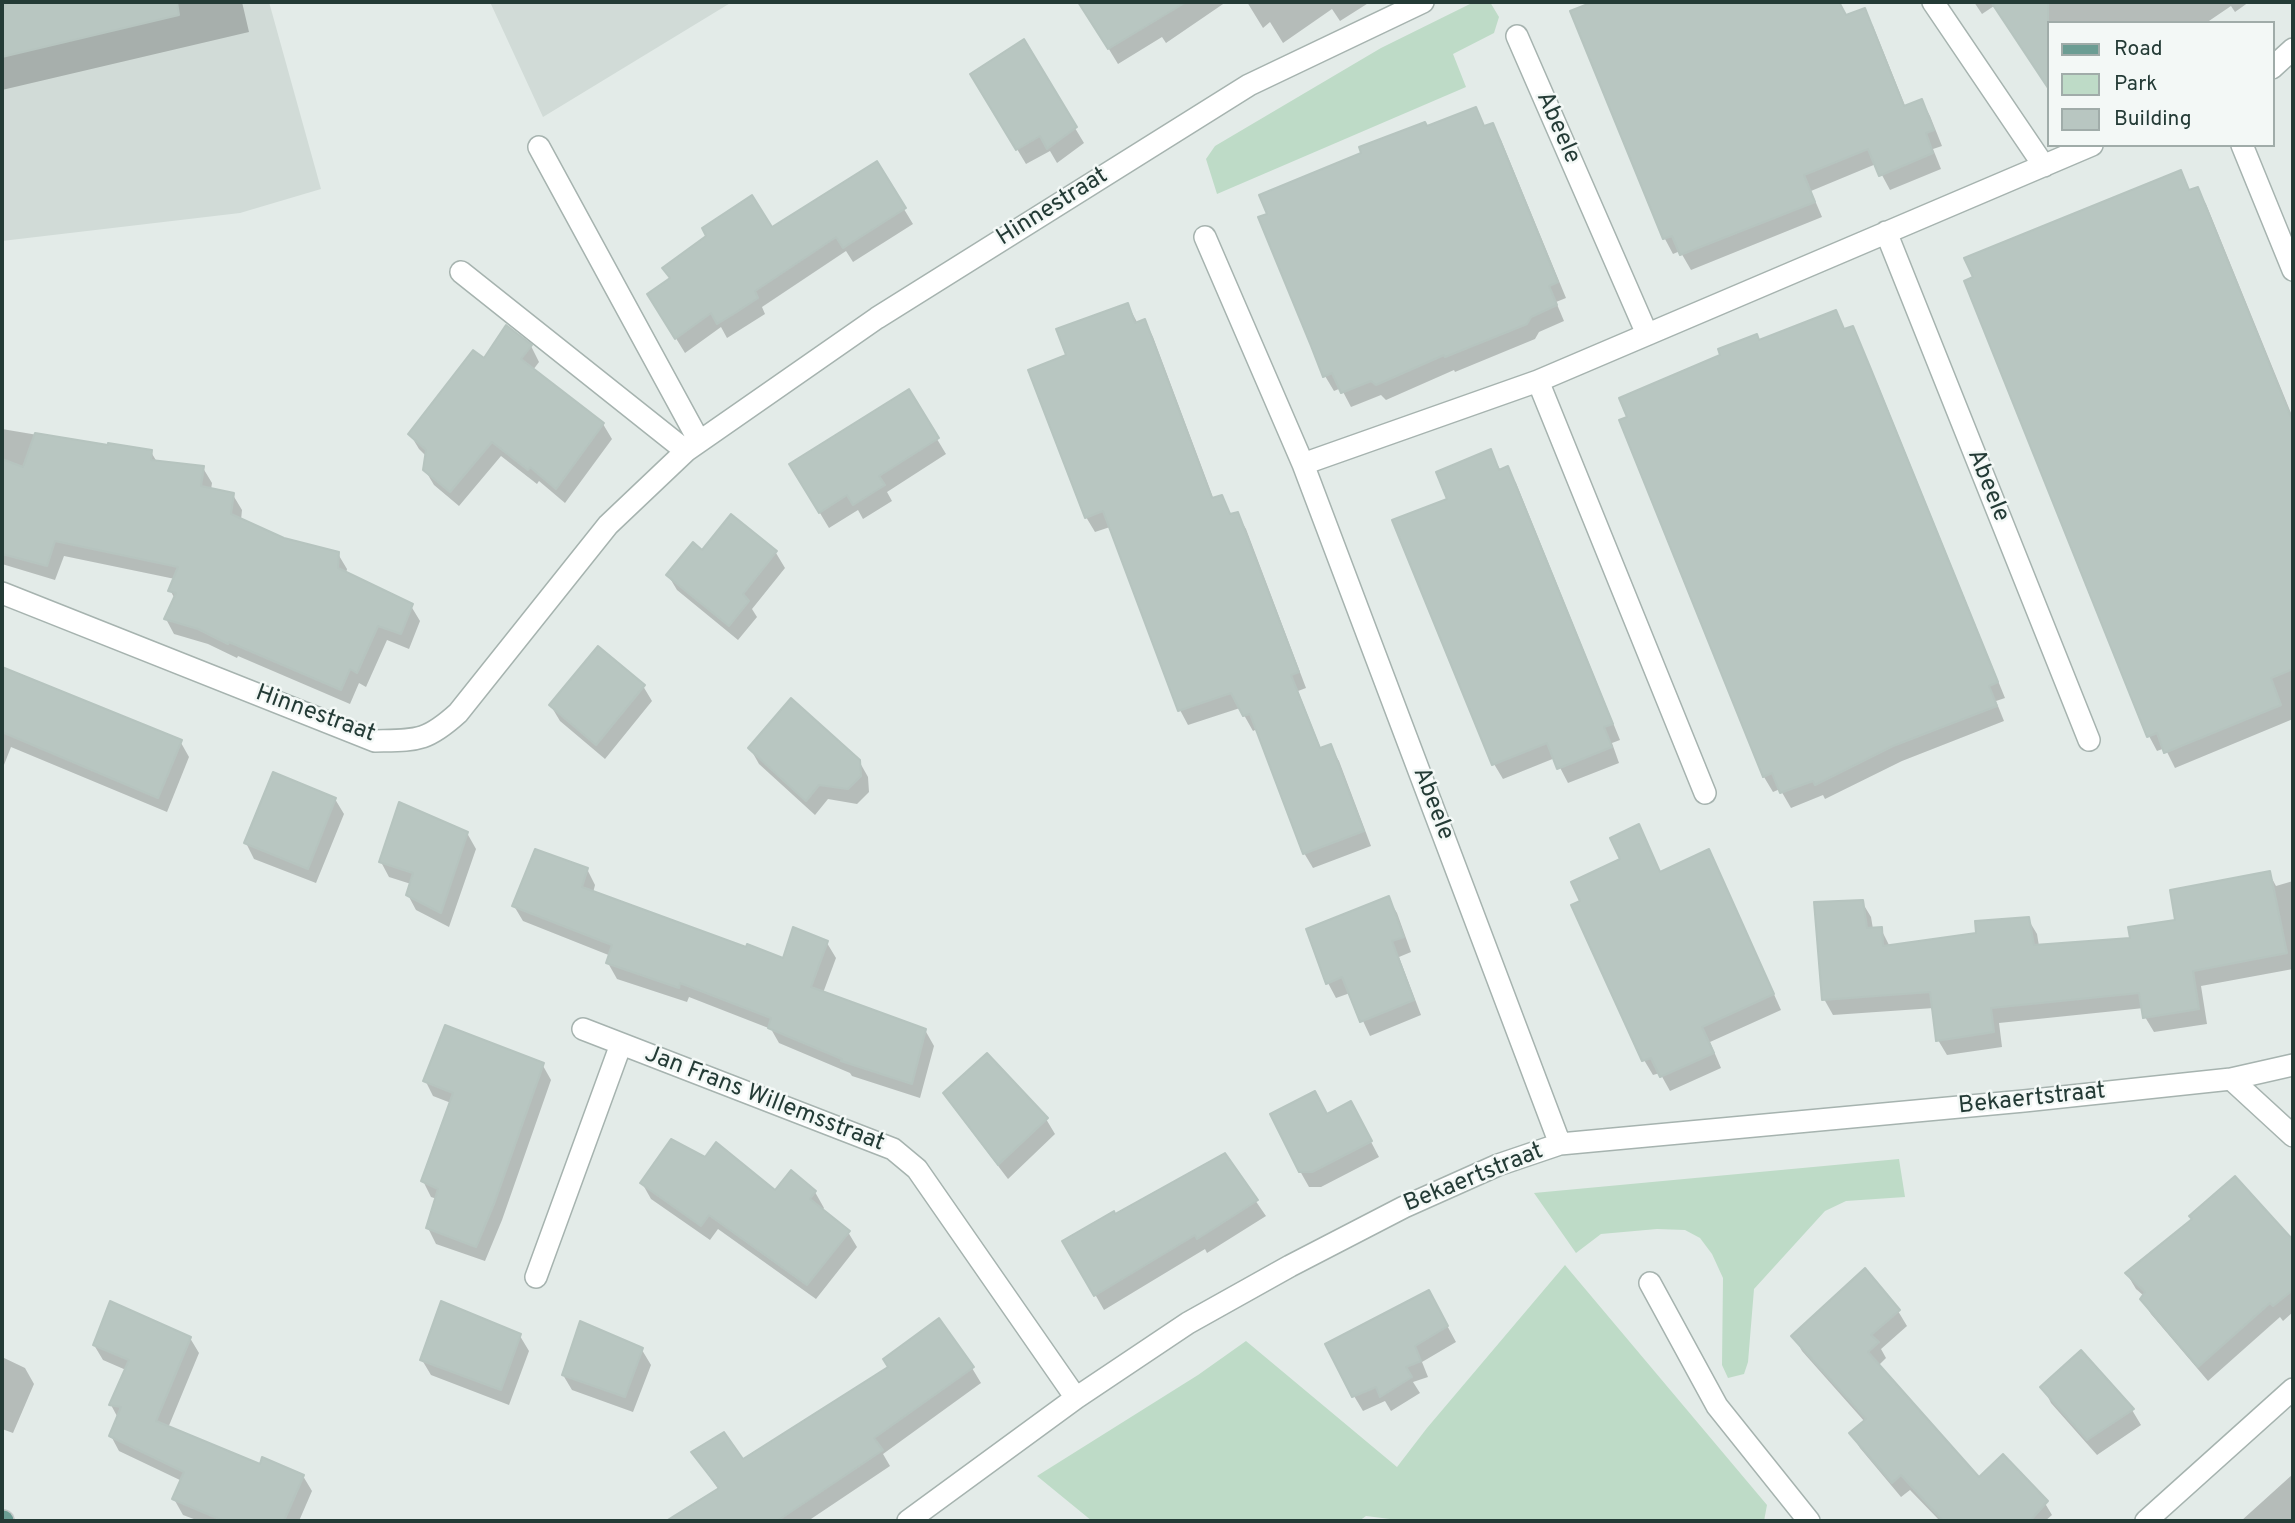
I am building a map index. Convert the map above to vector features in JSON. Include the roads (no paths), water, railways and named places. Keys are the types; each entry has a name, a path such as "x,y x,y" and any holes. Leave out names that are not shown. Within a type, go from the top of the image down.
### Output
{"street":[{"name":"Hinnestraat","path":"2,593 375,741 415,740 438,731 458,713 608,526 692,446 877,318 1249,85 1423,2"},
{"path":"1933,2 2044,166"},
{"name":"Abeele","path":"1517,36 1647,334"},
{"path":"2274,66 2293,49"},
{"path":"539,147 692,446"},
{"path":"1303,464 1538,381 2087,147"},
{"path":"2243,147 2293,270"},
{"name":"Abeele","path":"1886,232 2089,740"},
{"name":"Abeele","path":"1205,237 1303,464 1560,1144"},
{"path":"461,272 692,446"},
{"path":"1538,381 1705,793"},
{"name":"Jan Frans Willemsstraat","path":"583,1029 893,1149 917,1169 1076,1398"},
{"name":"Jan Frans Willemsstraat","path":"536,1277 621,1044"},
{"name":"Bekaertstraat","path":"908,1521 1076,1398 1188,1323 1404,1206 1498,1165 1560,1144 2231,1079 2293,1065"},
{"path":"2231,1079 2293,1136"},
{"path":"1650,1283 1717,1406 1809,1521"},
{"path":"2146,1521 2293,1388"}]}
